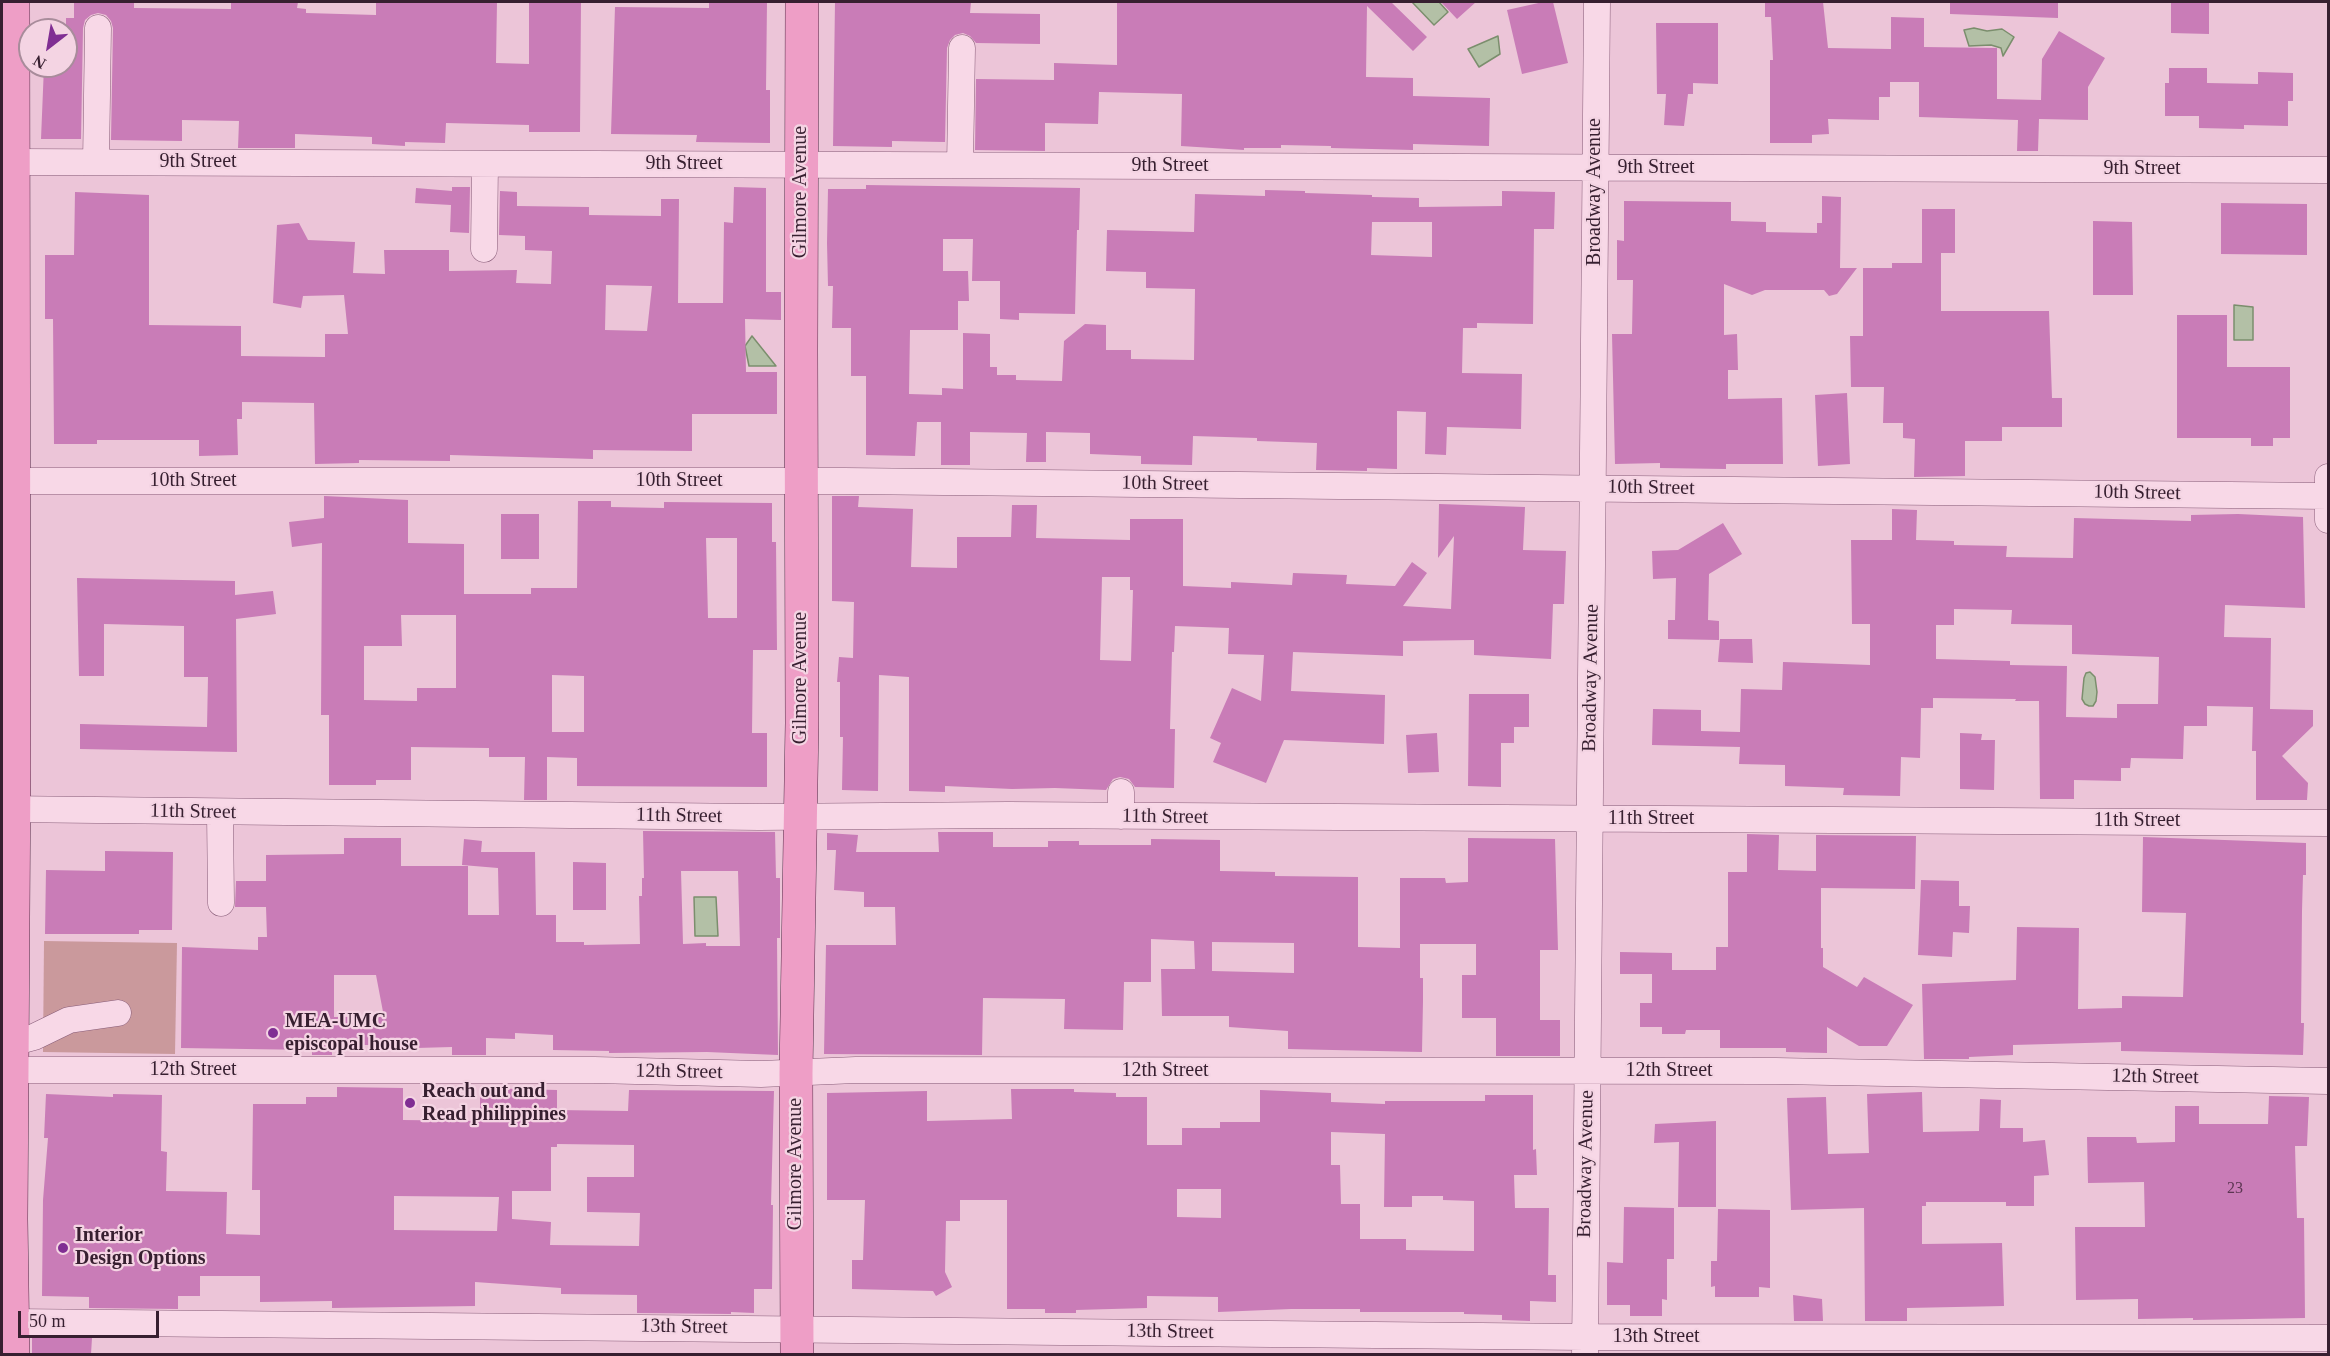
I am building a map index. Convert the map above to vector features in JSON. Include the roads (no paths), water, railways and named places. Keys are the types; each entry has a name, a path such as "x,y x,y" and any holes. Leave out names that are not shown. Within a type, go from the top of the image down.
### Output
{"main road":[{"path":"13,2 7,481 8,1060 13,1354"},
{"name":"Gilmore Avenue","path":"797,1342 796,1073 802,723 802,2"}],"street":[{"name":"Broadway Avenue","path":"1585,1346 1597,2"},
{"path":"96,162 98,28"},
{"path":"960,165 962,48"},
{"name":"9th Street","path":"12,162 2328,170"},
{"path":"484,249 485,164"},
{"name":"10th Street","path":"7,481 458,471 801,482 1593,487 2328,496"},
{"path":"2328,477 2328,520"},
{"name":"11th Street","path":"7,809 220,813 799,817 1121,804 1590,818 2228,831 2328,823"},
{"path":"220,813 221,903"},
{"path":"8,1060 34,1037 69,1020 118,1013"},
{"name":"12th Street","path":"8,1060 796,1073 856,1070 1776,1071 2328,1081"},
{"name":"13th Street","path":"12,1322 797,1342 1585,1346 2328,1338"}],"place":[{"name":"MEA-UMC episcopal house","path":"273,1033"},
{"name":"Reach out and Read philippines","path":"410,1103"},
{"name":"Interior Design Options","path":"63,1248"}]}
